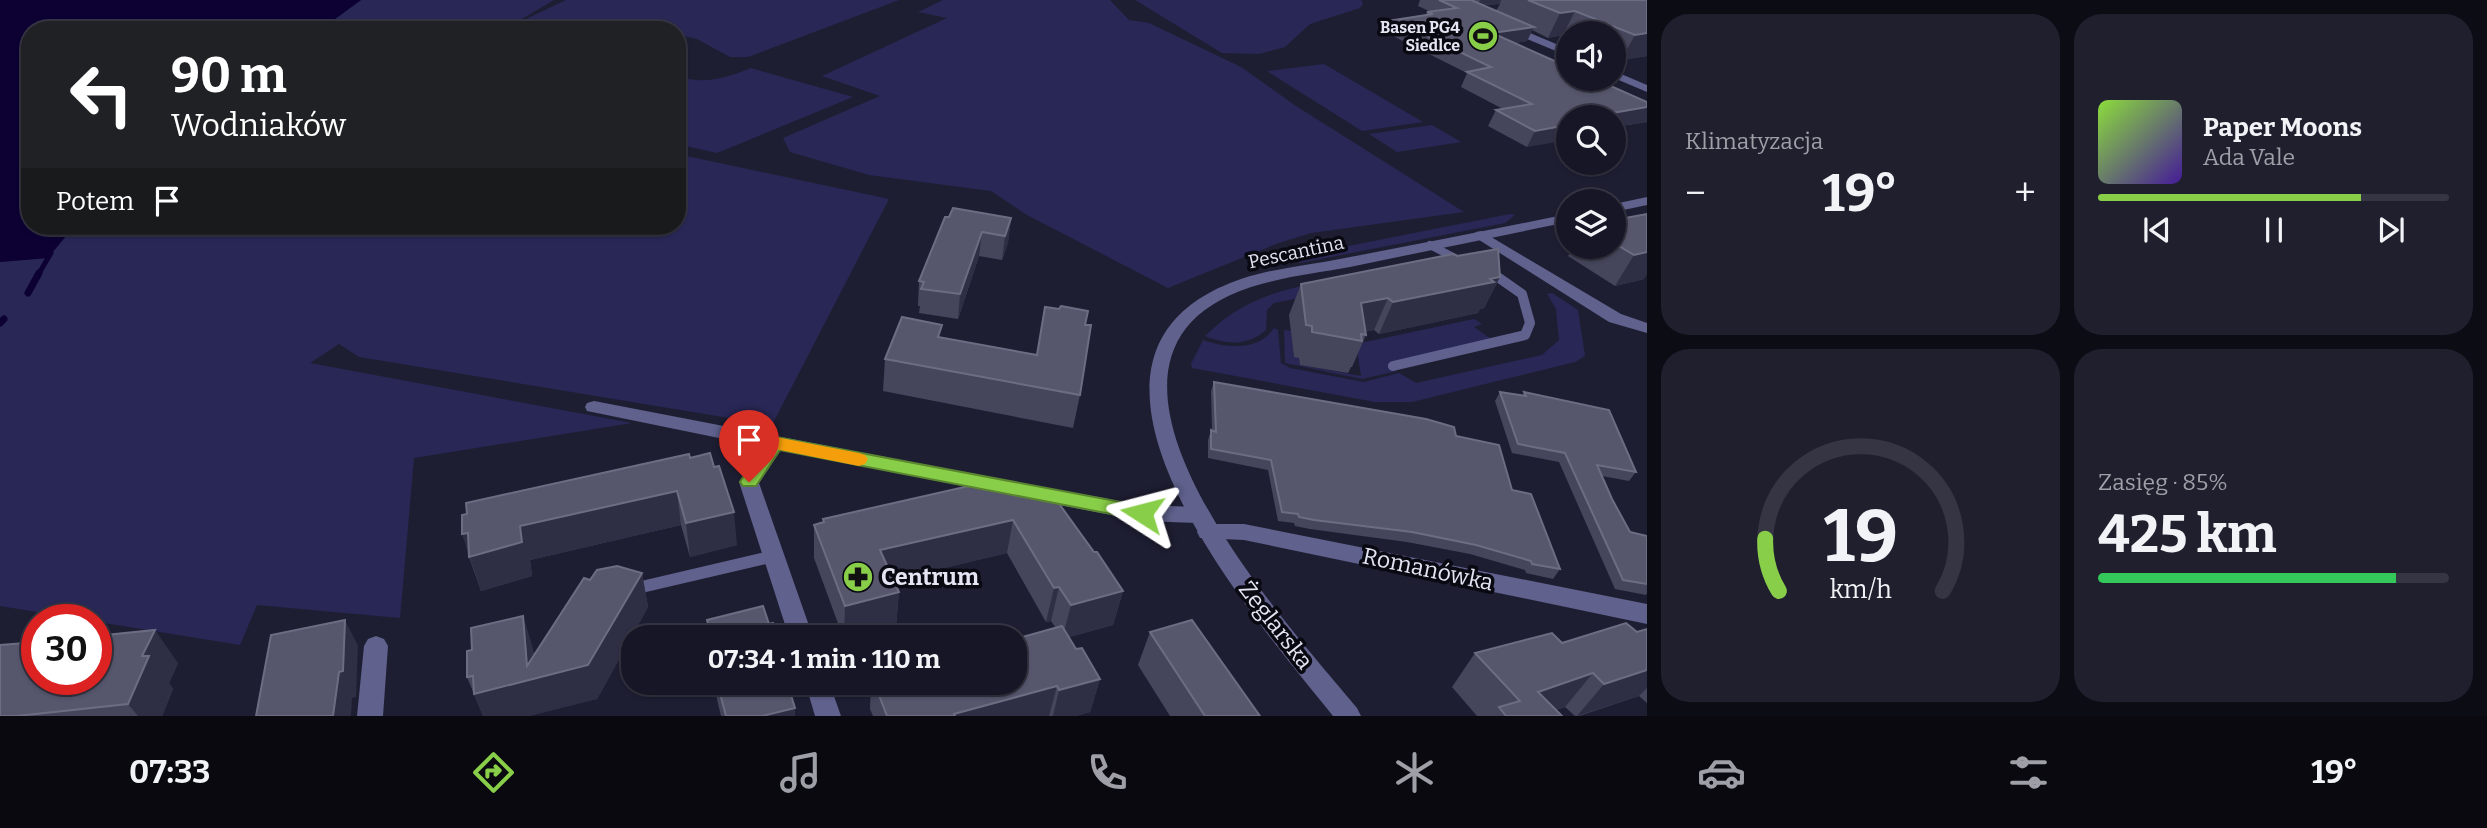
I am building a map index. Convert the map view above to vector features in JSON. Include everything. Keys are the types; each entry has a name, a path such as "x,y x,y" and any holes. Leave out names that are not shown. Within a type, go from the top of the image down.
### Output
{"street":[{"path":"1496,22 1556,48"},
{"path":"1626,74 1647,73"},
{"path":"1626,79 1647,89"},
{"path":"1626,205 1647,201"},
{"name":"Pescantina","path":"1203,524 1163,435 1156,381 1169,339 1181,324 1217,296 1246,283 1556,220"},
{"path":"1481,235 1615,318 1647,328"},
{"name":"Romanówka","path":"594,407 1154,514 1647,614"},
{"path":"776,443 749,482 797,625"},
{"name":"Żeglarska","path":"1203,524 1233,569 1348,716"},
{"path":"370,716 376,646"},
{"path":"821,695 828,716"}],"lane":[{"path":"1430,245 1447,256 1471,264"},
{"path":"1394,366 1525,335 1530,323 1522,294 1483,269"},
{"path":"618,592 774,556"}],"shaded area":[{"path":"0,0 361,0 332,21 21,21 21,235 68,235 48,258 0,262"},
{"path":"361,0 554,0 518,21 332,21"},
{"path":"566,0 899,0 748,57 730,57 697,39 686,36 686,21 523,21"},
{"path":"943,0 1110,0 1129,20 1149,23 1241,67 1296,106 1464,212 1311,233 1276,244 1168,288 1027,215 991,191 869,175 790,152 783,138 880,96 822,76 947,18 918,12"},
{"path":"1135,0 1361,0 1363,4 1360,8 1310,24 1285,47 1259,54 1222,53"},
{"path":"1324,64 1423,122 1362,131 1267,71"},
{"path":"751,68 853,97 717,153 686,146 686,79 706,80 733,75"},
{"path":"1432,125 1461,142 1397,152 1369,134"},
{"path":"686,156 889,199 772,425 359,357 339,344 310,363 632,423 414,458 400,618 257,605 240,645 112,624 112,604 21,604 21,609 0,606 0,262 47,258 68,235 686,235"},
{"path":"1515,215 1505,223 1300,263 1293,257"},
{"path":"1435,271 1274,303 1267,310 1266,330 1245,341 1221,341 1205,336 1230,315 1277,293 1329,281"},
{"path":"1552,293 1578,310 1585,356 1575,362 1412,402 1375,402 1192,368 1191,364 1203,340 1241,346 1259,341 1274,328 1278,330 1281,363 1290,368 1364,382 1399,373 1416,383 1542,355 1559,340 1556,309 1547,294"},
{"path":"1474,319 1482,324 1474,327 1491,339 1389,363 1397,371 1362,379 1285,363 1284,330 1291,331 1294,357 1299,358 1300,365 1361,376 1356,344"}],"building":[{"path":"1439,0 1471,0 1534,27 1492,33 1556,62 1556,91 1622,91 1647,102 1647,107 1626,111 1626,105 1556,105 1556,127 1535,131 1496,110 1532,104 1467,72 1491,67 1394,20 1457,8"},
{"path":"1528,0 1647,0 1647,33 1635,35 1626,31 1626,21 1600,21 1575,11 1560,13"},
{"path":"953,208 1011,218 1005,236 982,232 960,294 921,289 924,282 919,281 945,217 949,217"},
{"path":"1647,214 1647,252 1634,255 1626,250 1626,218"},
{"path":"1498,249 1500,277 1490,279 1494,282 1393,302 1388,298 1361,303 1366,335 1361,334 1362,341 1312,332 1312,326 1306,325 1301,284 1453,254 1457,256"},
{"path":"1061,306 1088,311 1085,325 1091,325 1080,395 885,359 902,317 942,325 938,337 1037,355 1045,307 1059,309"},
{"path":"1214,382 1426,419 1454,427 1456,436 1499,445 1512,490 1531,494 1560,569 1532,564 1531,561 1476,545 1412,532 1314,520 1282,512 1271,460 1211,449 1211,430 1216,432"},
{"path":"1500,392 1526,396 1524,392 1609,410 1636,472 1597,465 1630,532 1647,536 1647,584 1623,580 1565,453 1518,444"},
{"path":"710,453 714,467 719,466 734,512 686,523 677,491 520,526 522,542 469,557 468,533 462,534 462,515 467,514 466,503 689,454 690,458"},
{"path":"991,481 1052,494 1123,591 1071,605 1059,587 1054,588 1013,520 880,550 899,592 845,606 814,525 824,522 823,519"},
{"path":"617,566 642,573 588,665 474,694 473,676 467,677 467,651 472,650 471,628 523,616 527,666 584,578 590,580 597,570"},
{"path":"763,606 769,624 774,625 708,625 707,620"},
{"path":"345,620 343,671 339,672 333,716 256,716 271,635"},
{"path":"1192,620 1260,716 1205,716 1150,632"},
{"path":"1626,623 1637,632 1647,629 1647,670 1604,684 1593,673 1538,692 1562,716 1506,716 1499,707 1520,701 1475,653 1552,633 1562,643"},
{"path":"1062,626 1076,649 1082,648 1100,679 1059,690 1057,686 1027,694 1027,636"},
{"path":"155,630 142,656 149,656 128,704 0,716 0,645 21,643 21,695 112,695 112,634"},
{"path":"720,695 791,695 795,708 762,716 726,716"},
{"path":"879,695 1024,695 954,714 955,716 887,716"}],"waterway":[{"path":"38,275 51,253 48,258"},
{"path":"28,293 39,273"},
{"path":"0,323 4,319"}],"slow traffic":[{"path":"776,443 859,459"}],"place":[{"name":"Basen PG4 Siedlce","path":"1483,36"},
{"name":"Centrum","path":"858,577"}],"route":[{"path":"749,482 776,443 1142,513"}]}
